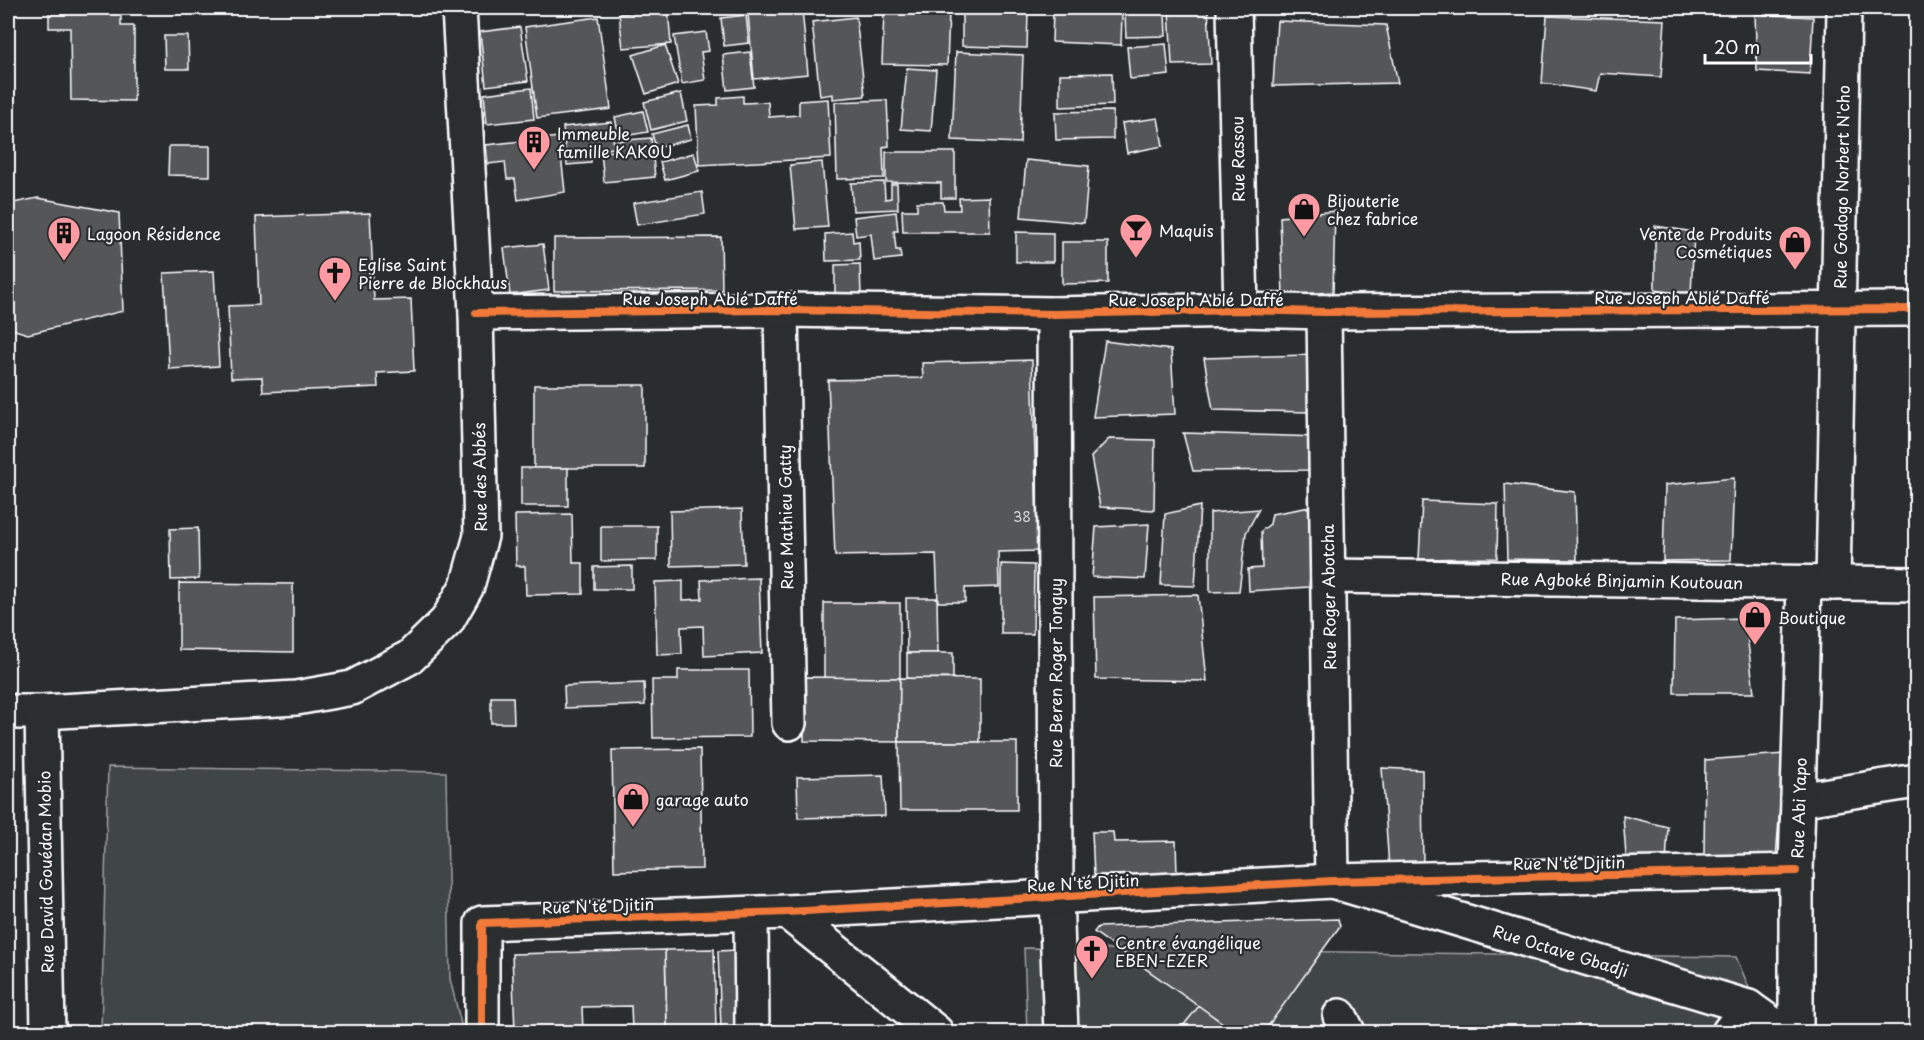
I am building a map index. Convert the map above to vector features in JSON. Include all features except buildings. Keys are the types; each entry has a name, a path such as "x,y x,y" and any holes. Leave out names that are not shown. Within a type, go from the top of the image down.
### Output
{"street":[{"name":"Rue des Abbés","path":"8,712 296,698 352,688 410,657 447,621 467,586 481,536 476,313 459,8"},
{"name":"Rue Rassou","path":"1234,8 1242,310"},
{"name":"Rue Godogo Norbert N'cho","path":"1819,583 1838,310 1844,8"},
{"name":"Rue Joseph Ablé Daffé","path":"476,313 781,310 1054,314 1242,310 1324,312 1917,309"},
{"name":"Rue Mathieu Gatty","path":"781,310 789,723"},
{"name":"Rue Roger Abotcha","path":"1324,312 1332,881"},
{"name":"Rue Beren Roger Tonguy","path":"1054,314 1056,897 1061,1032"},
{"name":"Rue Agboké Binjamin Koutouan","path":"1328,576 1917,584"},
{"name":"Rue Abi Yapo","path":"1796,1032 1798,800 1819,583"},
{"name":"Rue David Gouédan Mobio","path":"42,712 48,1032"},
{"path":"1798,800 1917,781"},
{"name":"Rue N'té Djitin","path":"482,1032 482,922 751,914 1332,881 1796,871"},
{"name":"Rue Octave Gbadji","path":"1332,881 1748,1007 1783,1032"},
{"path":"787,912 936,1032"},
{"path":"751,914 752,1032"},
{"path":"1729,1032 1748,1007"}],"shaded area":[{"path":"108,767 446,772 450,979 463,1032 101,1032"},
{"path":"1024,948 1736,957 1768,1032 1027,1032"}],"cycle path":[{"path":"476,313 781,310 1054,314 1241,310 1324,312 1916,309"},
{"path":"482,1032 482,923 787,912 1332,881 1796,871"}],"place":[{"name":"Immeuble famille KAKOU","path":"534,171"},
{"name":"Bijouterie chez fabrice","path":"1304,238"},
{"name":"Maquis","path":"1136,259"},
{"name":"Lagoon Résidence","path":"64,262"},
{"name":"Vente de Produits Cosmétiques","path":"1795,271"},
{"name":"Eglise Saint Pierre de Blockhaus","path":"335,302"},
{"name":"Boutique","path":"1755,646"},
{"name":"garage auto","path":"633,828"},
{"name":"Centre évangélique EBEN-EZER","path":"1092,980"}]}
